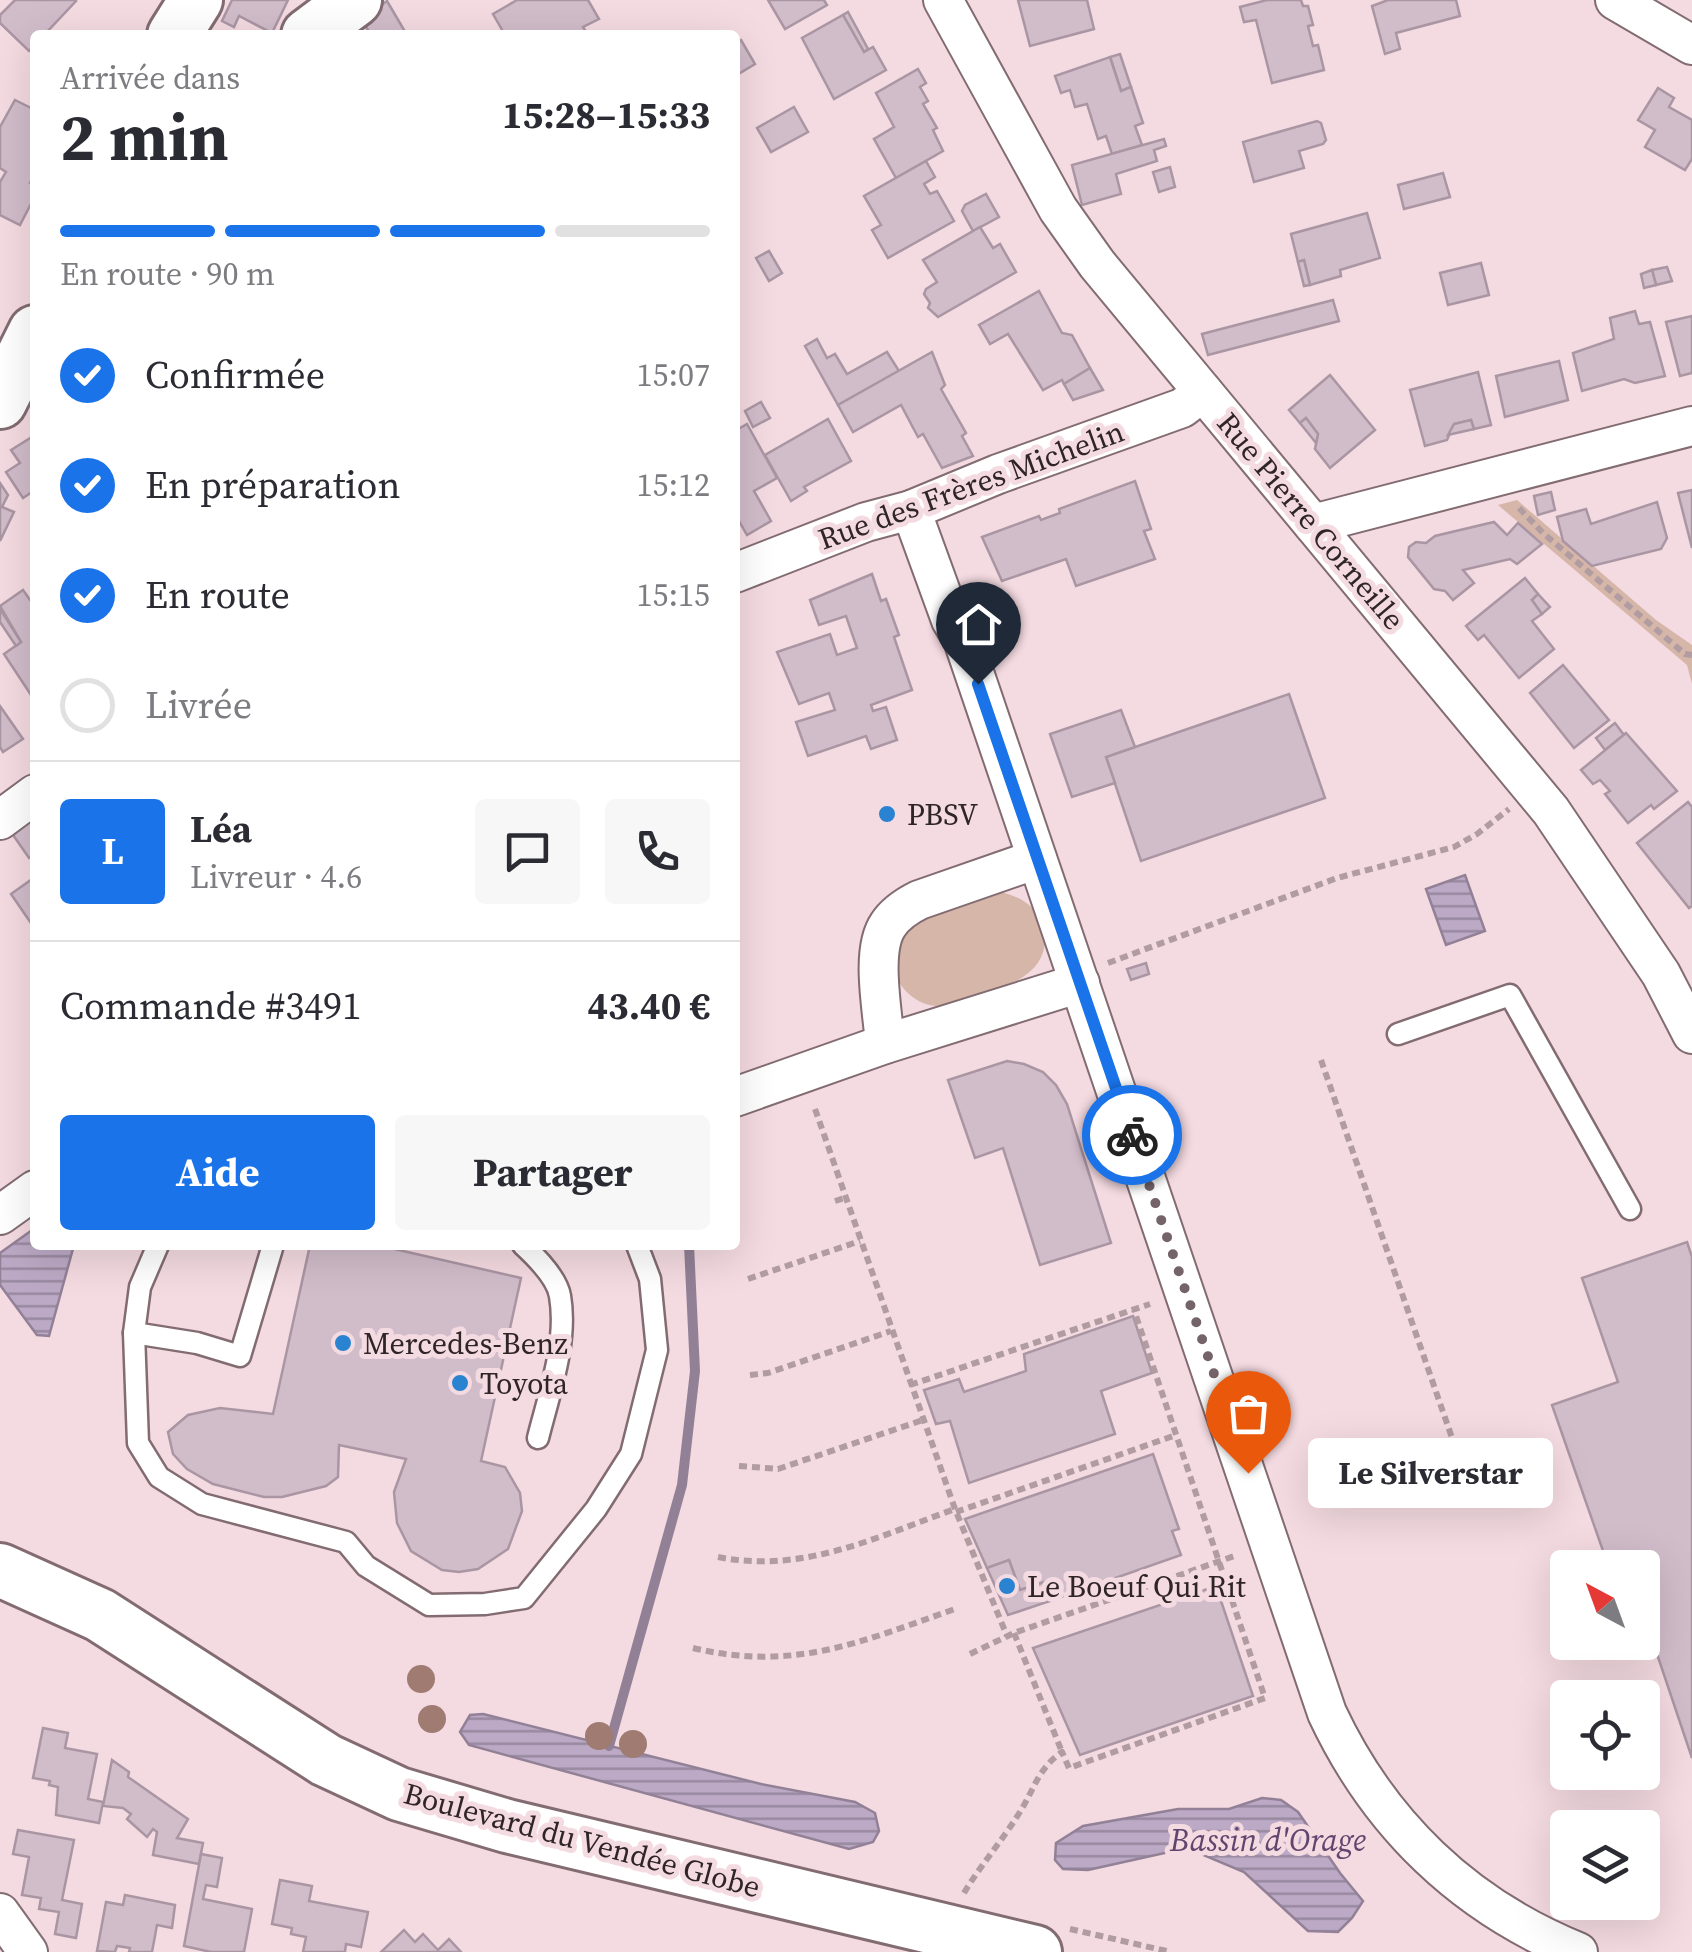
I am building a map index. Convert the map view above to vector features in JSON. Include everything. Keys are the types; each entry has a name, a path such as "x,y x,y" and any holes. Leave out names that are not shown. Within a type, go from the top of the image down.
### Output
{"main road":[{"path":"177,30 196,0"},
{"path":"315,30 355,0"},
{"path":"0,402 30,342"},
{"name":"Boulevard du Vendée Globe","path":"0,1570 100,1616 298,1744 398,1794 507,1826 1045,1939"}],"street":[{"name":"Rue Pierre Corneille","path":"943,0 1058,209 1097,264 1532,789 1622,914 1661,974 1692,1034"},
{"path":"1615,0 1692,45"},
{"name":"Rue des Frères Michelin","path":"740,572 866,522 911,510 998,474 1182,408 1203,392"},
{"path":"1313,524 1692,426"},
{"path":"911,510 978,684 1327,1713 1348,1760 1383,1808 1454,1880 1498,1912 1578,1952"},
{"path":"0,820 30,798"},
{"path":"886,1044 880,949 886,926 918,900 1037,860"},
{"path":"740,1095 1078,978"},
{"path":"0,1215 30,1194"},
{"path":"0,1913 28,1952"}],"lane":[{"path":"1398,1034 1510,995 1630,1209"},
{"path":"156,1250 140,1287 134,1333 138,1443 160,1478 202,1504 346,1542 366,1566 429,1604 485,1604 524,1598 596,1509 630,1454 657,1350 650,1278 639,1250"},
{"path":"134,1333 197,1343 240,1356 272,1250"},
{"path":"528,1250 560,1293 559,1350 538,1438"}],"path":[{"path":"1494,475 1514,503 1543,532 1692,656"},
{"path":"1078,978 1337,878 1428,857 1454,847 1478,834 1532,789"},
{"path":"1321,1060 1459,1458"},
{"path":"815,1110 956,1511 1069,1768 1265,1698 1134,1310"},
{"path":"835,1201 845,1198"},
{"path":"748,1279 860,1241"},
{"path":"910,1385 1186,1292"},
{"path":"750,1376 891,1331"},
{"path":"740,1466 778,1468 923,1420"},
{"path":"718,1557 758,1564 808,1558 1176,1435"},
{"path":"970,1654 1011,1634 1271,1543"},
{"path":"693,1648 755,1658 806,1656 857,1643 954,1609"},
{"path":"957,1904 1017,1817 1046,1762 1062,1752"},
{"path":"1045,1939 1171,1952"}],"shaded area":[{"path":"1517,500 1656,620 1692,645 1692,684 1687,665 1498,505"},
{"path":"1001,892 1026,903 1042,924 1043,953 1029,973 1006,986 952,1005 925,1004 909,994 897,978 893,960 895,947 909,923 986,893"}],"water":[{"path":"1465,875 1485,931 1446,945 1426,889"},
{"path":"30,1232 30,1250 73,1250 49,1336 37,1335 0,1285 0,1253"},
{"path":"483,1714 761,1784 855,1802 875,1813 879,1831 873,1842 849,1849 469,1745 460,1732 470,1715"},
{"name":"Bassin d'Orage","path":"1262,1798 1281,1800 1298,1812 1363,1901 1338,1932 1308,1931 1244,1872 1187,1848 1088,1870 1063,1869 1055,1860 1056,1843 1083,1826 1178,1809 1229,1809"}],"building":[{"path":"15,0 76,1 49,30 30,30 29,51 0,23 0,15"},
{"path":"232,0 288,0 273,30 239,16 234,27 222,21"},
{"path":"517,0 588,0 599,19 583,27 585,30 502,30 493,14"},
{"path":"768,0 824,0 827,5 785,29"},
{"path":"1018,0 1087,0 1094,29 1030,46"},
{"path":"1267,0 1301,0 1303,6 1308,6 1313,46 1318,45 1324,70 1272,83 1256,20 1244,22 1240,7"},
{"path":"1388,0 1456,0 1460,16 1396,33 1400,49 1385,54 1372,6"},
{"path":"387,1 404,30 368,30 361,19"},
{"path":"848,12 868,49 864,52 843,15"},
{"path":"843,15 864,52 873,47 886,70 834,99 802,38"},
{"path":"740,41 755,64 740,73"},
{"path":"1120,54 1131,87 1121,91 1110,57"},
{"path":"1110,57 1121,91 1131,87 1143,123 1135,126 1142,145 1112,154 1106,136 1098,139 1087,104 1075,107 1070,90 1061,93 1055,76"},
{"path":"918,69 926,83 920,87 928,101 923,104 937,128 933,130 943,151 896,178 874,139 894,127 876,93"},
{"path":"1658,88 1674,98 1669,107 1692,120 1692,159 1685,170 1645,147 1655,130 1638,120"},
{"path":"15,100 30,108 30,206 20,225 0,215 0,182 6,172 0,168 0,127"},
{"path":"794,107 808,132 771,152 757,128"},
{"path":"1317,121 1326,140 1299,151 1304,168 1254,182 1243,142"},
{"path":"1164,139 1166,146 1154,150 1157,161 1116,174 1121,194 1082,205 1072,165"},
{"path":"926,161 935,177 924,184 930,194 937,191 954,221 888,258 872,230 881,225 864,196"},
{"path":"1170,167 1175,187 1159,192 1153,172"},
{"path":"1443,173 1450,197 1404,209 1398,185"},
{"path":"986,194 999,217 973,231 962,211 965,205"},
{"path":"1367,213 1380,258 1340,270 1341,276 1310,285 1304,260 1298,262 1291,234"},
{"path":"980,227 993,248 1000,244 1016,272 938,317 928,308 930,303 924,294 937,282 923,260"},
{"path":"769,251 782,273 769,281 756,258"},
{"path":"1304,260 1310,285 1304,286 1298,262"},
{"path":"1481,263 1489,295 1448,305 1440,273"},
{"path":"1667,267 1672,281 1656,285 1652,270"},
{"path":"1652,270 1656,285 1644,288 1641,274"},
{"path":"1039,291 1062,333 1072,335 1090,368 1064,384 1062,380 1043,390 1008,334 990,344 979,325"},
{"path":"1333,300 1339,321 1208,355 1202,334"},
{"path":"1635,311 1639,324 1650,322 1665,376 1635,383 1624,379 1582,391 1573,353 1614,339 1610,318"},
{"path":"1692,316 1692,373 1680,376 1666,322"},
{"path":"817,339 827,358 835,354 847,374 887,352 899,371 838,405 805,346"},
{"path":"932,352 945,385 941,389 966,433 962,436 973,456 942,468 923,434 918,437 901,405 853,432 838,405"},
{"path":"1559,361 1568,400 1505,417 1496,376"},
{"path":"1090,368 1103,390 1073,400 1064,384"},
{"path":"1478,372 1491,425 1474,429 1471,420 1454,424 1447,440 1425,446 1410,390"},
{"path":"1330,375 1375,430 1330,468 1315,449 1318,434 1306,418 1300,423 1289,410"},
{"path":"761,402 770,418 753,427 745,411"},
{"path":"1306,418 1318,434 1316,443 1300,423"},
{"path":"828,419 851,461 804,487 807,491 791,501 765,455"},
{"path":"1471,420 1474,429 1448,435 1454,424"},
{"path":"747,424 777,478 754,491 771,521 747,535 740,523 740,428"},
{"path":"30,438 30,493 23,498 6,472 20,463 11,450"},
{"path":"1135,481 1151,529 1144,531 1155,559 1076,586 1066,559 1002,581 982,537 1039,516 1041,520 1060,513 1059,509"},
{"path":"0,483 8,495 2,507 14,512 0,541"},
{"path":"1692,490 1692,548 1678,493"},
{"path":"1551,492 1555,510 1538,515 1534,496"},
{"path":"1657,502 1667,538 1661,549 1592,566 1563,541 1557,517 1586,509 1591,524"},
{"path":"1494,522 1507,535 1518,523 1542,544 1517,564 1510,559 1463,570 1474,583 1453,600 1445,591 1434,589 1408,557 1409,547 1416,542 1426,543 1435,536"},
{"path":"872,574 899,635 894,637 912,690 871,705 873,711 886,707 897,740 871,749 866,736 808,756 796,722 835,710 829,693 799,704 777,652 830,634 837,655 857,648 846,616 819,625 810,600"},
{"path":"1525,578 1538,594 1532,600 1542,614 1532,621 1554,649 1519,678 1484,635 1478,640 1466,626"},
{"path":"23,590 30,600 30,693 4,654 21,642 0,606"},
{"path":"1538,594 1550,607 1542,614 1532,600"},
{"path":"0,609 21,642 16,646 0,622"},
{"path":"1563,665 1609,720 1574,748 1530,693"},
{"path":"1289,694 1325,798 1141,861 1106,757"},
{"path":"0,706 23,739 3,752 0,747"},
{"path":"1121,710 1135,747 1106,757 1115,783 1072,797 1050,734"},
{"path":"1615,723 1624,735 1605,750 1596,738"},
{"path":"1626,733 1677,791 1628,823 1605,794 1610,791 1600,780 1593,784 1581,770"},
{"path":"1688,802 1692,807 1689,908 1637,843"},
{"path":"30,819 29,858 11,832"},
{"path":"30,881 30,922 11,894"},
{"path":"1146,963 1149,974 1131,980 1127,969"},
{"path":"1007,1061 1043,1072 1067,1104 1111,1243 1040,1265 1003,1148 975,1158 948,1080"},
{"path":"1687,1242 1692,1257 1692,1758 1659,1660 1660,1550 1603,1550 1552,1405 1618,1382 1582,1278"},
{"path":"309,1250 399,1250 521,1278 481,1461 505,1467 520,1493 522,1511 508,1549 478,1569 442,1570 411,1551 397,1523 394,1492 406,1459 339,1445 338,1477 326,1486 282,1497 264,1497 213,1484 187,1469 173,1454 168,1432 188,1415 220,1408 273,1414"},
{"path":"1133,1316 1152,1373 1101,1391 1115,1434 969,1483 950,1421 936,1424 924,1390 959,1379 964,1392 1026,1371 1024,1354"},
{"path":"1153,1454 1179,1529 1172,1531 1181,1555 1050,1601 1044,1582 1020,1590 1009,1560 987,1568 965,1519"},
{"name":"Le Boeuf Qui Rit","path":"1009,1560 1020,1590 1044,1582 1050,1601 1008,1615 987,1568"},
{"path":"1216,1586 1253,1696 1080,1755 1033,1648"},
{"path":"43,1728 68,1733 65,1748 97,1754 88,1799 103,1802 99,1823 56,1815 58,1787 33,1778"},
{"path":"112,1760 129,1772 128,1777 188,1819 177,1838 203,1843 199,1864 153,1855 157,1832 153,1829 147,1837 127,1819 131,1814 123,1808 103,1806"},
{"path":"18,1830 74,1840 62,1900 82,1904 76,1938 55,1934 59,1912 39,1909 41,1898 22,1895 29,1857 13,1854"},
{"path":"201,1854 222,1858 217,1887 206,1885 203,1899 252,1909 244,1952 211,1952 184,1946"},
{"path":"280,1880 312,1886 309,1901 368,1912 361,1947 346,1944 345,1952 303,1952 306,1937 291,1934 292,1928 272,1924"},
{"path":"125,1895 175,1905 172,1928 157,1925 152,1952 129,1952 130,1948 117,1946 115,1952 97,1951 106,1902 123,1905"},
{"path":"404,1930 415,1942 423,1934 438,1950 449,1939 461,1952 381,1952"}],"waterway":[{"path":"609,1746 682,1485 695,1371 689,1250"}],"way so far":[{"path":"1132,1135 1248,1473"}],"place":[{"name":"PBSV","path":"887,814"},
{"name":"Mercedes-Benz","path":"343,1343"},
{"name":"Toyota","path":"460,1383"},
{"name":"Le Silverstar","path":"1248,1473"},
{"name":"Le Boeuf Qui Rit","path":"1007,1586"}],"route":[{"path":"978,684 1132,1135"}]}
